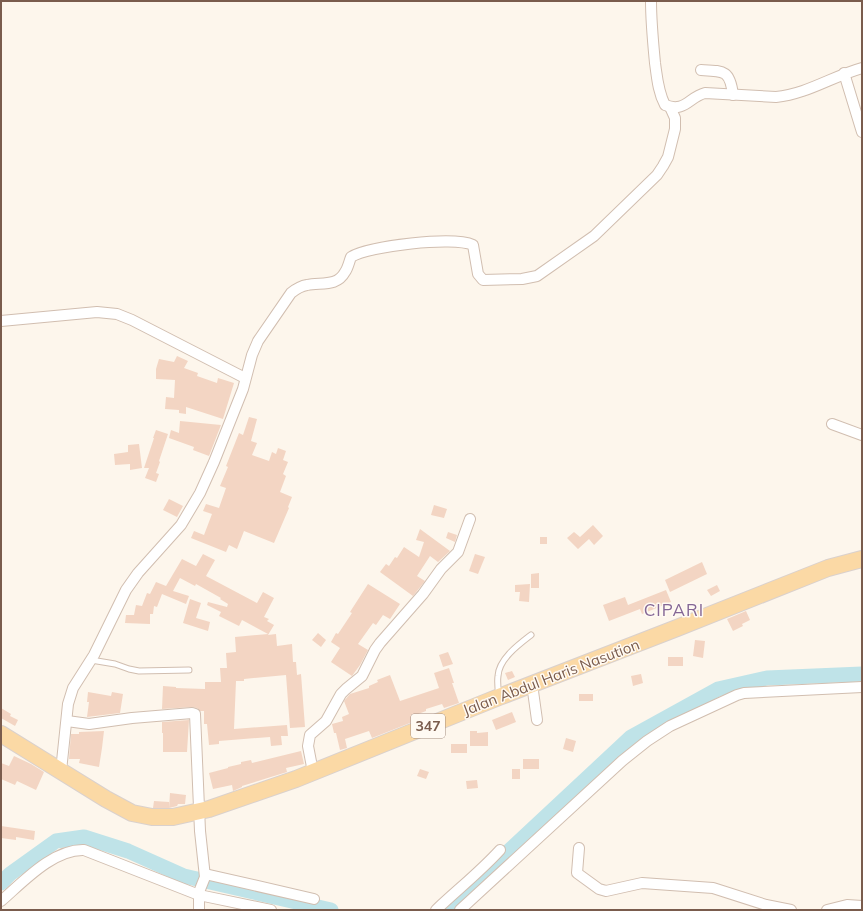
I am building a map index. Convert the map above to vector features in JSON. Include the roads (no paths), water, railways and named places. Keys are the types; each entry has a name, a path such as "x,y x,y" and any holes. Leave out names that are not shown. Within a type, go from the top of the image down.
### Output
{"main road":[{"name":"Jalan Abdul Haris Nasution","path":"1,734 106,800 132,812 152,817 173,817 208,809 274,787 499,696 678,628 828,568 862,559"}],"street":[{"path":"651,1 651,29 658,82 662,99 665,105 670,107 680,107 705,93 776,97 787,96 814,87 844,73 862,68"},
{"path":"701,70 726,74 732,84 734,95"},
{"path":"844,73 862,132"},
{"path":"61,771 70,696 73,688 102,639 126,590 138,573 181,525 200,493 243,389 252,355 258,341 290,293 308,284 325,284 335,282 345,274 351,257 355,254 389,246 451,241 473,245 478,274 482,280 522,279 537,276 594,236 657,175 668,157 675,128 675,118 670,107"},
{"path":"1,321 86,312 110,312 132,320 245,378"},
{"path":"832,424 862,435"},
{"path":"313,772 308,746 310,735 326,721 341,694 362,676 373,653 380,643 428,588 441,569 458,552 470,519"},
{"path":"532,684 537,720"},
{"path":"460,910 622,761 647,741 670,726 744,693 862,687"},
{"path":"67,721 89,724 132,718 194,714 199,811 205,875 199,893 199,910"},
{"path":"579,848 576,873 603,891 610,891 642,883 713,888 766,905 790,910"},
{"path":"1,901 51,860 67,853 79,850 92,853 199,893 271,910"},
{"path":"436,910 473,878 500,850"},
{"path":"205,875 314,899"},
{"path":"827,910 847,905 862,906"}],"lane":[{"path":"499,696 499,668 519,644 531,635"},
{"path":"90,659 115,664 138,671 189,670"}],"waterway":[{"path":"447,910 631,737 718,689 767,678 862,674"},
{"path":"1,883 10,874 56,841 84,837 128,851 184,876 331,910"}],"district":[{"name":"CIPARI","path":"674,609"}]}
